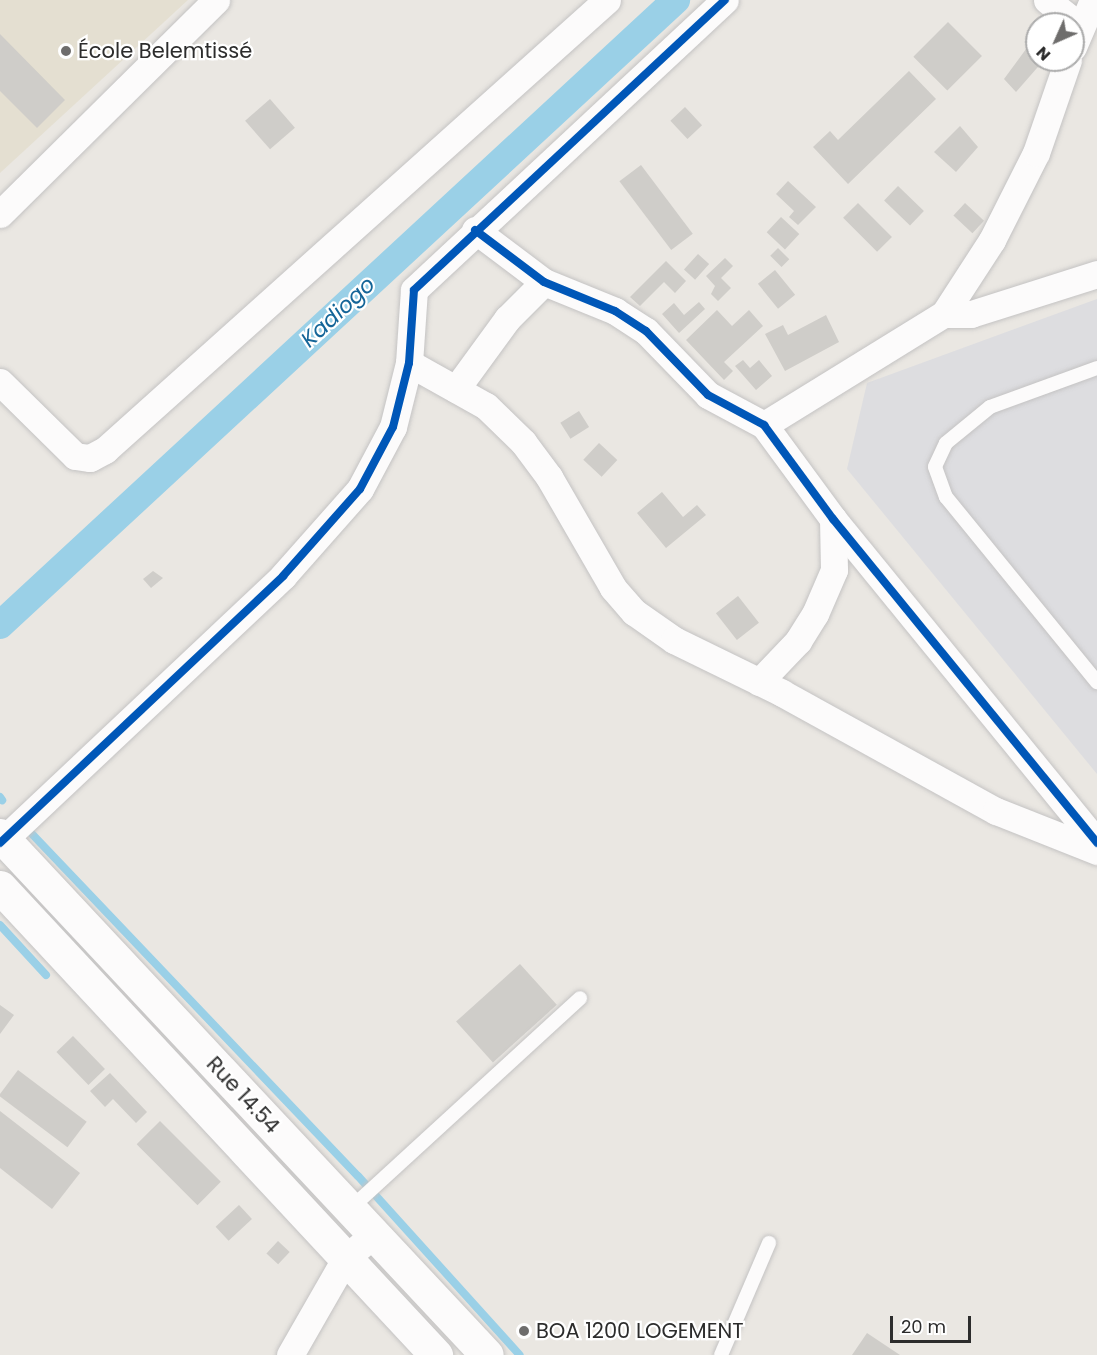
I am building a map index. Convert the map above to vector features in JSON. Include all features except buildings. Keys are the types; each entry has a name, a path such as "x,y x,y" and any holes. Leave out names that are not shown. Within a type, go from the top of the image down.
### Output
{"main road":[{"name":"Rue 14.54","path":"1,839 486,1355"},
{"name":"Rue 14.54","path":"0,887 436,1355"}],"street":[{"path":"0,214 216,0"},
{"path":"0,382 75,456 90,458 105,450 607,0"},
{"path":"1,839 283,576 360,489 393,427 409,363 416,313 414,290 475,230 725,0"},
{"path":"1047,0 1057,12"},
{"path":"1085,18 1093,0"},
{"path":"764,425 944,314 992,240 1036,153 1064,72"},
{"path":"475,230 544,282 615,311 638,326 708,394 764,425 833,519 1097,843"},
{"path":"944,314 971,314 1097,274"},
{"path":"456,389 507,319 544,282"},
{"path":"409,363 486,406 523,442 549,477 613,588 634,612 674,640 759,682 996,811 1097,851"},
{"path":"759,682 798,641 815,614 834,570 833,519"},
{"path":"290,1355 345,1259 374,1234"}],"lane":[{"path":"1097,368 990,407 946,443 935,467 946,497 1097,682"},
{"path":"350,1209 580,998"},
{"path":"721,1355 769,1243"}],"shaded area":[{"name":"École Belemtissé","path":"0,0 188,0 0,173"},
{"path":"1097,299 1097,774 847,469 867,383"}],"waterway":[{"name":"Kadiogo","path":"0,625 676,0"},
{"path":"32,834 358,1176 520,1355"},
{"path":"0,925 46,975"}],"cycle path":[{"path":"0,843 283,576 360,489 393,427 409,363 414,290 725,0"},
{"path":"475,230 544,282 615,311 646,331 708,395 764,425 833,519 1097,843"}],"place":[{"name":"École Belemtissé","path":"66,51"},
{"name":"BOA 1200 LOGEMENT","path":"524,1331"}]}
